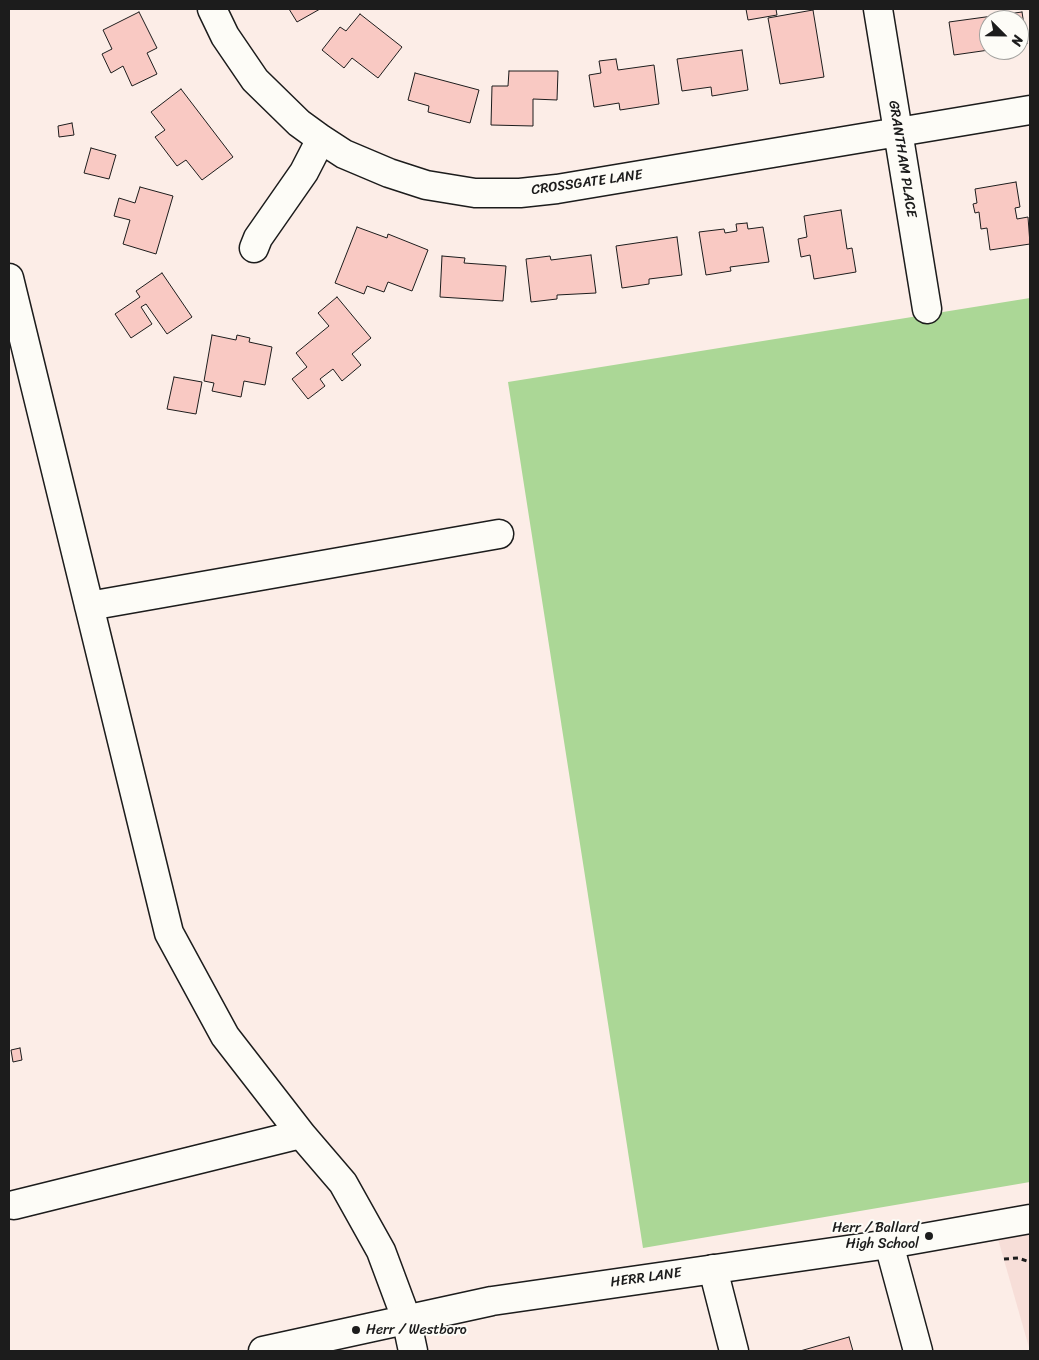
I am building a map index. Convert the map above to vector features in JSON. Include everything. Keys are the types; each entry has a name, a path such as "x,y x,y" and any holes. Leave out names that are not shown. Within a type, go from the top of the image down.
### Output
{"street":[{"name":"CROSSGATE LANE","path":"212,9 225,36 255,80 286,112 321,139 344,154 389,173 426,185 475,193 520,193 556,189 1030,110"},
{"name":"GRANTHAM PLACE","path":"878,9 927,309"},
{"path":"254,248 258,238 304,172 321,139"},
{"path":"9,278 169,933 225,1036 301,1134 343,1183 381,1251 406,1318 413,1351"},
{"path":"89,606 499,534"},
{"path":"14,1205 301,1134"},
{"name":"HERR LANE","path":"263,1351 406,1318 492,1301 889,1244 1030,1219"},
{"path":"889,1244 918,1351"},
{"path":"713,1269 734,1351"}],"path":[{"path":"1004,1259 1018,1258 1030,1262"}],"shaded area":[{"path":"1030,1219 1030,1351 994,1225"}],"green space":[{"path":"1030,298 1030,1182 643,1248 508,382"}],"building":[{"path":"289,9 320,9 297,22"},
{"path":"746,9 776,9 777,15 748,20"},
{"path":"813,10 824,77 780,84 768,18"},
{"path":"139,12 157,48 147,53 157,74 132,86 123,66 111,73 102,54 112,49 103,30"},
{"path":"360,14 402,47 378,78 352,58 344,68 322,50 340,27 346,31"},
{"path":"979,18 979,51 954,55 949,22"},
{"path":"742,50 748,90 712,96 711,87 682,91 677,59"},
{"path":"616,59 618,70 654,65 659,104 620,110 619,103 594,107 589,75 601,73 599,61"},
{"path":"509,71 558,71 557,100 533,99 533,126 491,125 492,86 508,86"},
{"path":"415,73 479,90 470,123 428,112 429,106 408,100"},
{"path":"181,89 233,157 202,180 186,160 177,166 155,137 165,130 151,112"},
{"path":"72,123 74,135 59,137 58,126"},
{"path":"91,148 116,155 109,179 84,173"},
{"path":"1016,182 1020,207 1015,208 1017,219 1028,217 1030,244 990,250 987,228 981,229 979,212 975,213 973,204 977,203 975,189"},
{"path":"140,187 173,196 156,254 123,244 130,220 114,216 119,198 135,203"},
{"path":"841,210 847,249 852,248 856,272 814,279 810,255 801,257 798,239 807,237 804,216"},
{"path":"747,223 748,229 763,227 769,262 730,267 731,271 706,275 699,232 724,229 725,233 737,231 736,224"},
{"path":"357,227 387,238 388,234 428,250 412,291 388,282 384,292 367,286 364,294 335,283"},
{"path":"677,237 682,275 649,279 649,284 622,288 616,246"},
{"path":"591,255 596,293 557,295 557,299 531,302 526,259 550,256 551,260"},
{"path":"442,256 465,258 464,263 506,266 503,301 440,297"},
{"path":"162,273 192,317 167,334 146,304 141,307 152,324 131,338 115,314 140,297 136,291"},
{"path":"337,297 371,338 352,354 361,365 342,381 333,369 320,379 325,386 308,399 292,379 307,367 296,353 329,326 318,313"},
{"path":"212,335 236,340 237,335 250,338 249,342 272,347 265,385 244,381 241,397 212,391 214,383 204,381"},
{"path":"174,377 202,382 196,414 167,409"},
{"path":"20,1048 22,1060 13,1062 11,1050"},
{"path":"849,1337 853,1351 800,1351"}],"place":[{"name":"Herr / Ballard High School","path":"929,1236"},
{"name":"Herr / Westboro","path":"356,1330"}]}
